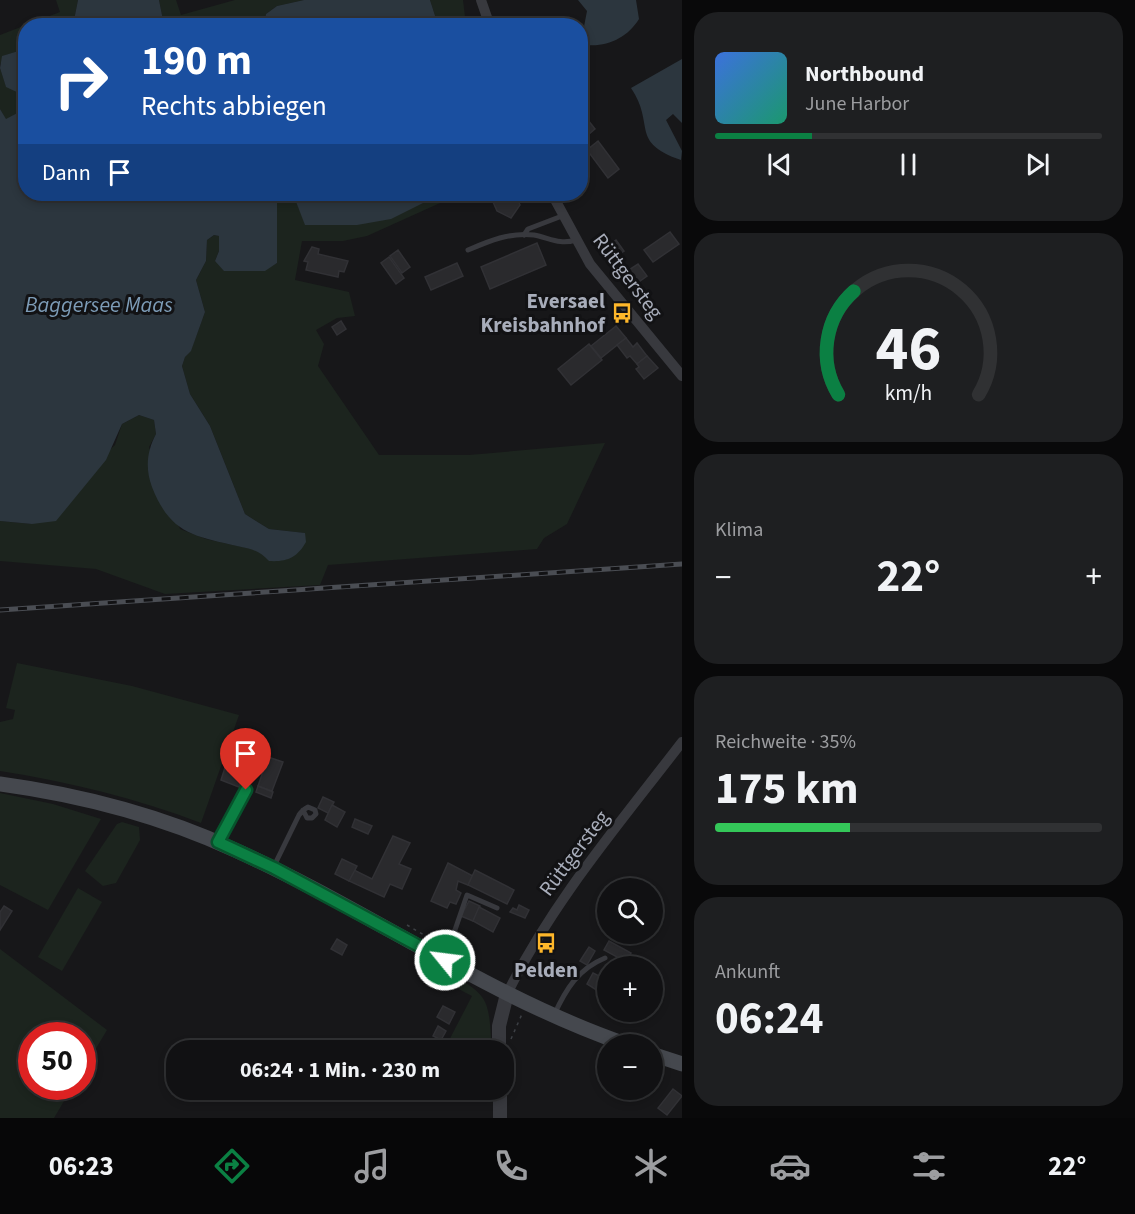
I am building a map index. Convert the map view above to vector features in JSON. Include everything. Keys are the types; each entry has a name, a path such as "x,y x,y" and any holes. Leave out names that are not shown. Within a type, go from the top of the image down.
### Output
{"main road":[{"path":"0,784 106,804 218,842 273,868 507,994 600,1034"},
{"path":"663,1058 682,1064"}],"street":[{"path":"482,0 488,18"},
{"name":"Rüttgersteg","path":"555,201 590,264 682,376"},
{"name":"Rüttgersteg","path":"507,994 526,954 555,910 682,742"},
{"path":"503,1040 500,1026 507,994"},
{"path":"500,1118 503,1100"}],"lane":[{"path":"524,235 528,229 562,216"},
{"path":"468,250 495,239 524,235 559,243 576,240"},
{"path":"218,842 246,790"},
{"path":"273,868 303,810"},
{"path":"445,960 466,895 497,908"},
{"path":"554,1016 572,981 597,962"}],"path":[{"path":"510,1040 517,1020 529,1005"}],"shaded area":[{"path":"56,0 78,0 74,18 44,18 60,12"},
{"path":"159,0 176,0 181,15 235,0 304,0 277,6 266,14 265,18 163,18"},
{"path":"430,0 463,0 465,18 436,18"},
{"path":"18,28 18,51 3,56 0,65 0,35"},
{"path":"0,68 6,86 18,93 18,113 6,120 0,109"},
{"path":"277,201 296,201 306,225 410,201 444,201 367,236 343,241 302,241 295,280 349,292 355,316 337,318 316,330 324,344 318,366 379,455 469,455 605,443 567,524 544,538 537,549 328,565 320,585 165,594 96,569 0,561 0,521 32,524 115,445 122,424 139,415 154,420 156,434 149,447 180,529 206,539 260,551 304,533 269,529 245,514 210,426 190,394 182,366 191,350 205,312 196,280 206,261 207,240 214,235 219,236 219,251 215,261 223,264 239,269 254,270 277,263"},
{"path":"17,663 132,686 239,715 201,823 102,792 0,771 0,722 13,719 15,710 6,708"},
{"path":"0,793 53,804 101,819 48,910 0,885"},
{"path":"122,822 139,827 140,840 116,883 103,886 85,871 117,824"},
{"path":"78,888 102,902 62,971 38,957"},
{"path":"0,949 107,1030 96,1048 96,1022 18,1022 18,1100 65,1100 54,1118 0,1118"},
{"path":"446,972 480,994 488,1010 491,1040 449,1040 472,996 441,980"}],"water":[{"path":"78,0 159,0 163,18 74,18"},
{"path":"304,0 430,0 436,18 265,18 266,14 277,6"},
{"path":"578,0 636,0 639,19 617,40 588,45 587,11"},
{"path":"18,51 18,93 6,87 0,68 2,56"},
{"path":"682,59 682,123 673,114 666,120 682,151 681,160 665,153 649,139 642,112 631,88"},
{"name":"Baggersee Maas","path":"0,109 6,119 18,113 18,201 277,201 277,263 265,271 224,271 215,261 219,251 219,236 214,235 207,240 206,261 196,280 205,312 191,351 185,357 182,366 190,394 210,426 245,514 269,529 305,533 306,542 299,552 286,560 269,561 255,550 196,535 175,523 159,502 148,473 148,460 156,434 154,420 139,415 122,424 106,460 56,521 32,524 0,521"},
{"path":"296,201 427,201 391,219 357,225 305,225"}],"building":[{"path":"588,120 595,129 588,135"},
{"path":"598,141 619,169 608,178 588,149"},
{"path":"493,201 518,201 520,205 511,218 497,211"},
{"path":"670,232 679,244 653,262 644,250"},
{"path":"616,240 624,251 610,261 602,250"},
{"path":"537,243 546,265 490,289 481,267"},
{"path":"312,247 319,249 318,254 348,261 344,272 339,271 338,277 306,270 308,262 304,261"},
{"path":"398,250 410,267 402,273 390,256"},
{"path":"389,257 404,278 396,284 381,263"},
{"path":"457,263 463,276 431,290 425,277"},
{"path":"638,264 647,276 629,289 621,275"},
{"path":"341,321 346,329 337,335 332,327"},
{"path":"616,326 626,338 601,358 591,346"},
{"path":"626,338 633,347 637,343 647,356 637,364 630,356 627,358 617,345"},
{"path":"589,344 602,360 571,385 558,369"},
{"path":"647,356 658,368 644,379 636,369 639,367 637,364"},
{"path":"239,747 252,751 248,761 235,756"},
{"path":"235,756 248,761 239,787 221,780 228,758 234,760"},
{"path":"268,757 283,762 272,791 258,786"},
{"path":"252,761 265,766 262,774 249,769"},
{"path":"258,786 273,792 271,798 256,792"},
{"path":"323,797 334,802 328,813 318,808"},
{"path":"332,805 345,812 337,827 325,820"},
{"path":"355,819 372,826 368,834 352,827"},
{"path":"393,836 410,843 399,864 411,869 402,889 390,884 384,897 349,881 354,870 372,879"},
{"path":"342,859 357,866 349,881 335,874"},
{"path":"448,863 473,876 468,885 458,881 456,890 461,893 456,904 450,902 447,908 431,901"},
{"path":"475,870 514,890 507,904 468,885"},
{"path":"469,901 480,906 473,921 461,916"},
{"path":"519,905 529,910 525,918 510,912 513,908 517,910"},
{"path":"4,906 12,911 0,930 0,912"},
{"path":"479,907 500,918 493,932 473,921"},
{"path":"337,939 347,945 342,955 331,949"},
{"path":"607,944 614,944 631,953 629,956 615,956 604,950"},
{"path":"589,947 595,951 587,965 580,961"},
{"path":"593,973 597,975 597,990 587,984"},
{"path":"443,1006 455,1012 449,1024 437,1017"},
{"path":"438,1026 446,1031 441,1040 433,1036"},
{"path":"673,1089 682,1096 667,1115 658,1108"}],"railway":[{"path":"0,610 682,564"}],"place":[{"name":"Eversael Kreisbahnhof","path":"622,313"},
{"name":"Pelden","path":"546,943"}],"route":[{"path":"246,790 218,842 274,868 445,960"}]}
